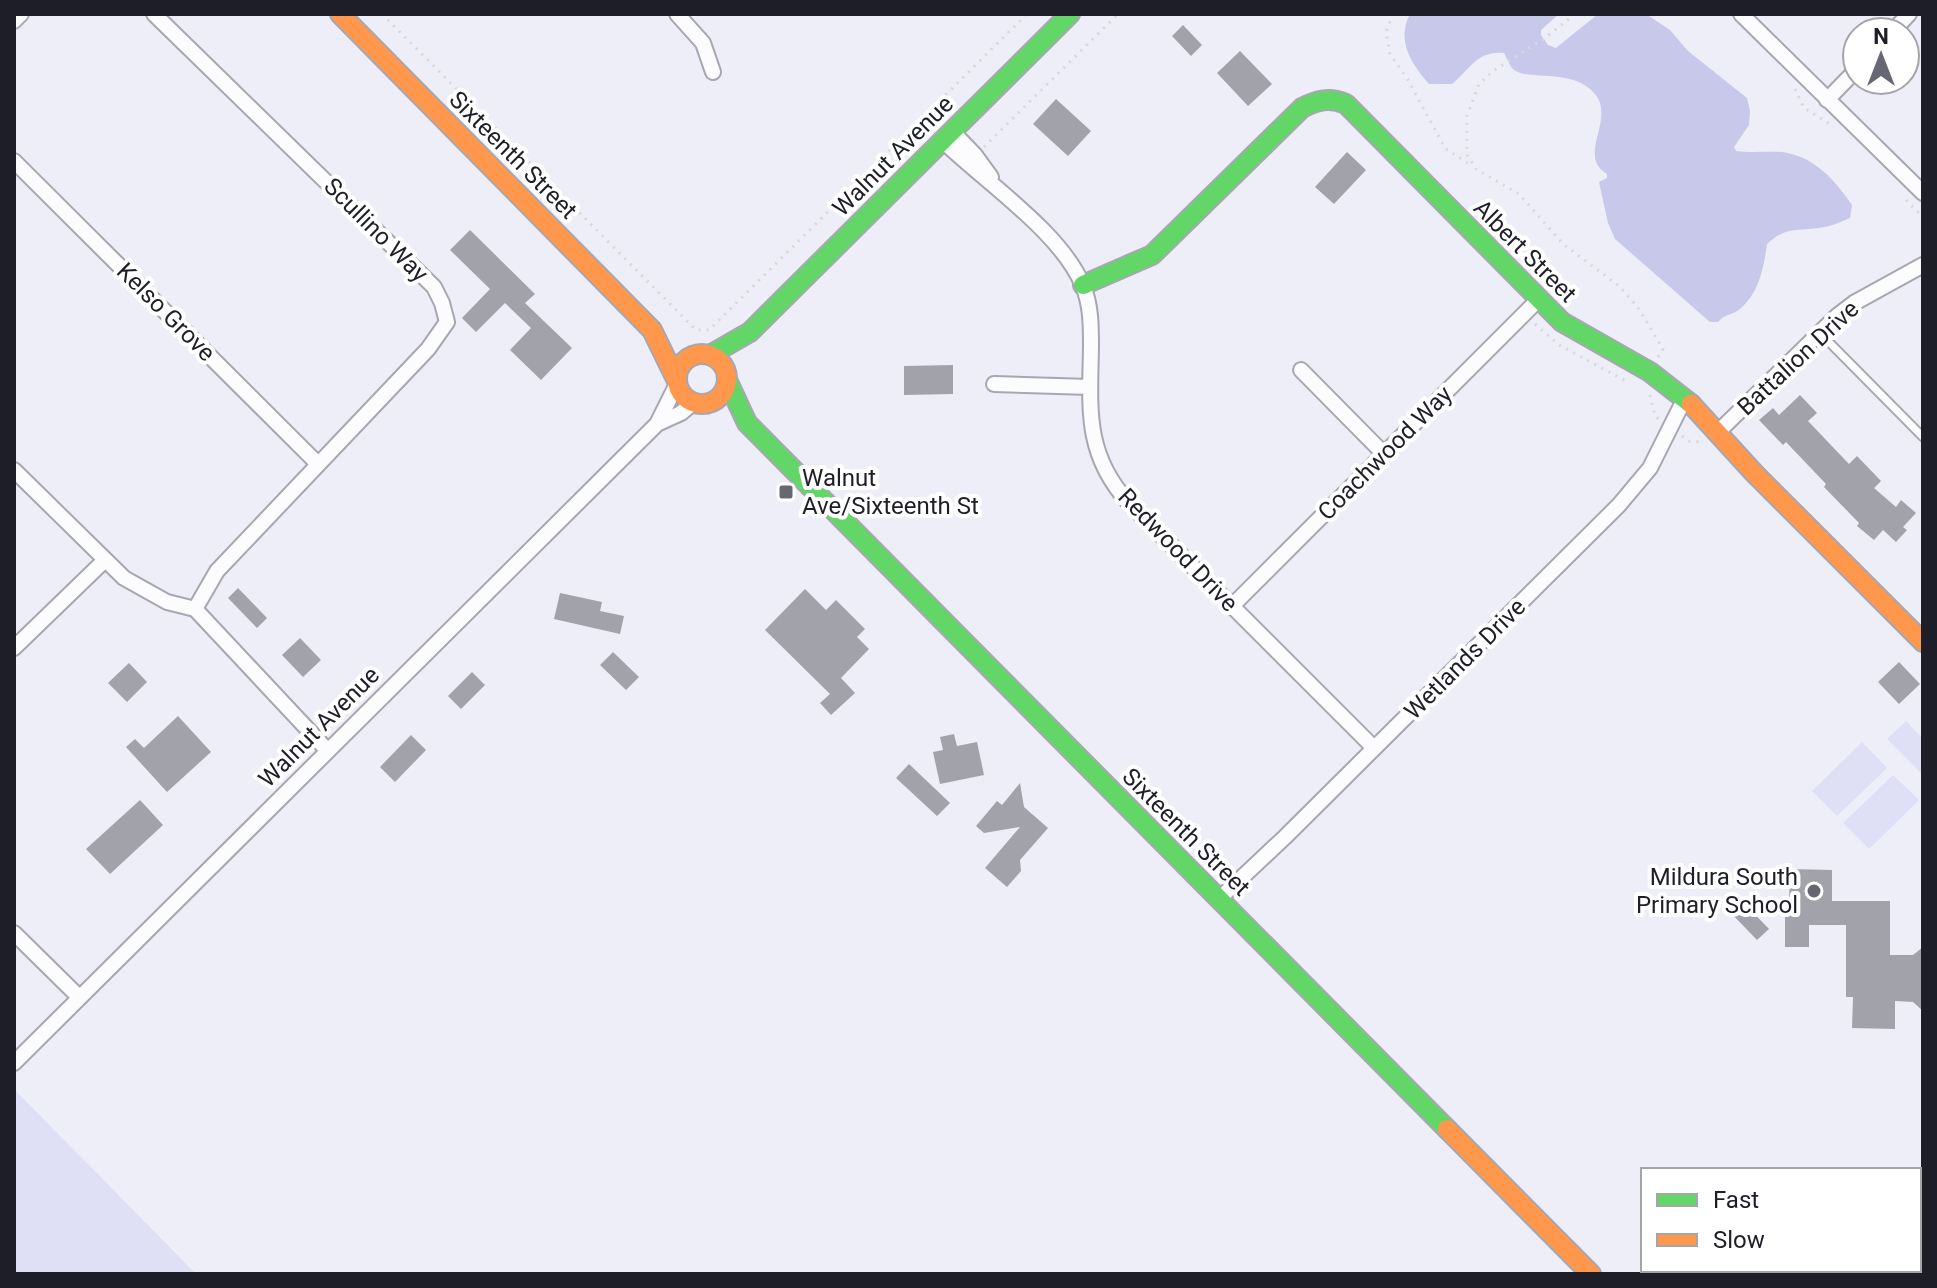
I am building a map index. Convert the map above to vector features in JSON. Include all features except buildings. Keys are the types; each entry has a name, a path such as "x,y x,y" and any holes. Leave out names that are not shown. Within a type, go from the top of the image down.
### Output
{"street":[{"path":"14,21 21,14"},
{"name":"Scullino Way","path":"154,14 434,287 447,322 428,349 217,571 195,609"},
{"name":"Sixteenth Street","path":"340,14 652,330 703,355"},
{"path":"677,14 703,43 713,72"},
{"name":"Walnut Avenue","path":"703,355 750,332 1070,14"},
{"path":"1741,14 1923,193"},
{"path":"1827,100 1841,86"},
{"name":"Albert Street","path":"1083,285 1152,255 1302,108 1312,102 1331,99 1346,104 1538,300 1645,380 1685,398 1713,440 1755,474 1923,642"},
{"name":"Redwood Drive","path":"948,136 975,155 1001,191"},
{"name":"Redwood Drive","path":"948,136 1066,257 1083,285 1091,319 1093,439 1107,476 1128,502 1374,748"},
{"name":"Kelso Grove","path":"14,161 318,464"},
{"name":"Battalion Drive","path":"1713,440 1854,303 1923,265"},
{"name":"Coachwood Way","path":"1232,606 1538,300"},
{"name":"Sixteenth Street","path":"652,330 676,381"},
{"name":"Walnut Avenue","path":"727,378 750,332"},
{"path":"703,355 724,367 727,378 721,395 700,404 680,392 676,381 682,364 703,355"},
{"path":"1301,370 1384,454"},
{"name":"Sixteenth Street","path":"727,378 747,423 1591,1274"},
{"name":"Walnut Avenue","path":"657,424 676,381"},
{"path":"994,384 1090,387"},
{"name":"Wetlands Drive","path":"1218,900 1619,505 1650,468 1685,398"},
{"name":"Sixteenth Street","path":"700,404 747,423"},
{"name":"Walnut Avenue","path":"14,1063 657,424 700,404"},
{"path":"14,470 124,578 167,602 195,609 328,751"},
{"path":"14,648 105,560"},
{"path":"14,933 79,997"}],"lane":[{"path":"1820,333 1923,437"}],"path":[{"path":"382,14 696,330 709,330 1027,14"},
{"path":"975,155 1118,14"},
{"path":"1393,14 1386,32 1390,54 1408,80 1445,148 1519,194 1563,244 1628,295 1663,349 1645,380 1655,416 1689,441 1713,440"},
{"path":"1476,169 1467,155 1469,107 1479,84 1575,14"},
{"path":"1716,14 1724,16"},
{"path":"1525,314 1559,345 1627,381"}],"shaded area":[{"path":"1410,14 1559,14 1541,30 1548,45 1556,48 1598,14 1646,14 1670,30 1688,51 1747,98 1749,125 1734,147 1736,151 1782,152 1804,158 1831,178 1852,205 1850,218 1827,226 1787,232 1774,238 1767,244 1760,279 1746,303 1718,322 1710,322 1615,239 1608,223 1599,182 1607,178 1607,174 1598,166 1595,157 1601,115 1595,94 1574,81 1520,73 1512,67 1504,53 1480,58 1452,84 1429,84 1416,68 1405,42"},
{"path":"1906,721 1923,739 1923,775 1887,739"},
{"path":"1862,742 1887,768 1837,816 1812,791"},
{"path":"1893,775 1919,800 1869,849 1843,823"},
{"path":"14,1089 196,1274 14,1274"}],"traffic: fast":[{"path":"710,355 750,332 1070,14"},
{"path":"1083,285 1152,255 1302,108 1329,100 1346,104 1562,322 1650,372 1691,404"},
{"path":"727,380 747,423 1447,1129"}],"traffic: slow":[{"path":"340,14 652,330 676,379"},
{"path":"702,354 720,361 727,379 720,397 702,404 684,397 677,379 684,361 702,354"},
{"path":"1691,404 1755,474 1923,642"},
{"path":"1447,1129 1591,1274"}],"place":[{"name":"Walnut Ave/Sixteenth St","path":"786,492"},
{"name":"Mildura South Primary School","path":"1814,891"}]}
